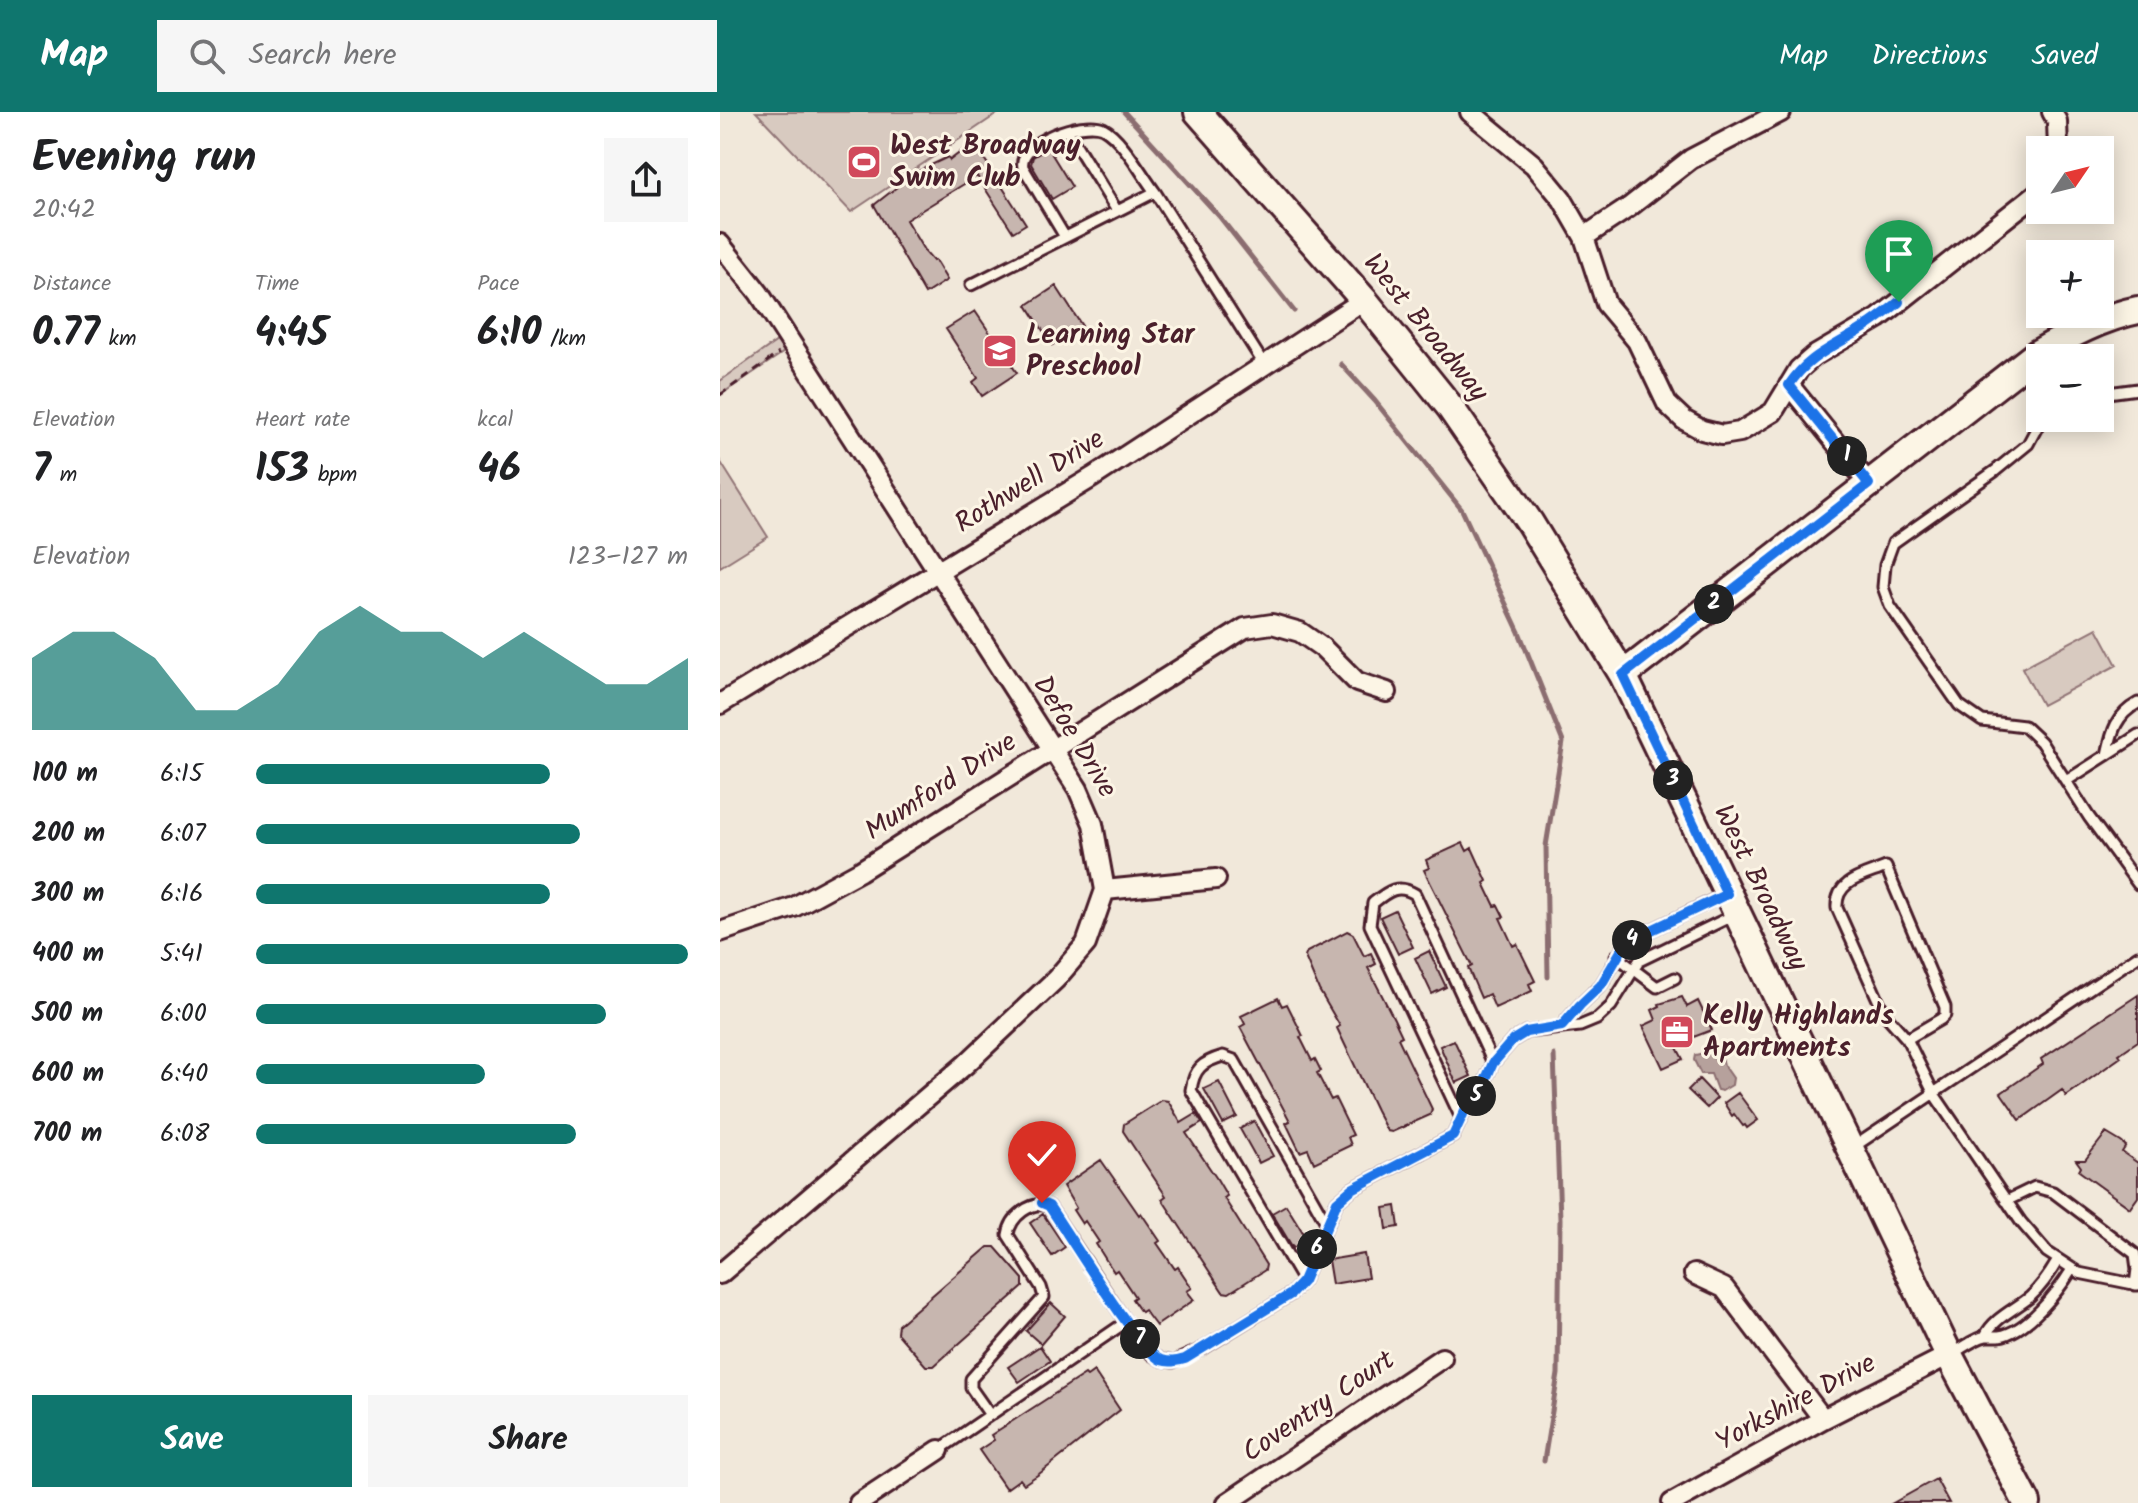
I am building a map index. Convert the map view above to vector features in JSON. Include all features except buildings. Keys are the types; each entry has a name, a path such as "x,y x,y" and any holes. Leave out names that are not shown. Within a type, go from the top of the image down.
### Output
{"main road":[{"name":"West Broadway","path":"1198,112 1364,300 1450,407 1530,523 1623,675 1949,1355 2027,1503"},
{"path":"2055,344 2120,314 2138,310"},
{"path":"1623,675 2026,365"}],"street":[{"path":"1470,112 1534,165 1562,199 1584,237 1606,304 1637,341 1667,404 1684,420 1702,430 1722,435 1756,425 1773,412 1799,369 1814,356 1879,318 2026,202"},
{"path":"1584,237 1628,208 1691,159 1781,112"},
{"path":"2052,112 2057,121 2058,136"},
{"name":"Defoe Drive","path":"720,244 759,293 792,343 1078,789 1093,824 1105,890 1086,944 1056,979 966,1064 720,1274"},
{"name":"Rothwell Drive","path":"720,704 1093,477 1364,300"},
{"path":"1789,385 1869,484"},
{"name":"Mumford Drive","path":"720,932 794,907 860,871 1245,628 1272,624 1300,632 1323,648 1357,682 1387,692"},
{"path":"1105,890 1216,879"},
{"path":"1694,1274 1724,1288 1823,1419"},
{"name":"Yorkshire Drive","path":"1672,1503 1823,1419 1949,1355"},
{"name":"Coventry Court","path":"1227,1503 1442,1358"},
{"path":"859,1503 939,1450"}],"lane":[{"path":"1065,237 1021,160 1025,151 1056,133 1083,126 1100,126 1112,134 1155,192 1265,366"},
{"path":"1067,130 1117,211"},
{"path":"971,285 1155,192"},
{"path":"2114,392 2138,389"},
{"path":"2034,432 2028,444 1995,471 1893,543 1885,565 1883,587 1890,606 1959,705 1982,721 2024,726 2041,742 2089,817 2138,884"},
{"path":"2107,755 2113,727 2125,710 2138,703"},
{"path":"2066,781 2138,735"},
{"path":"1907,1039 1941,1019 1945,1007 1886,867 1844,885 1836,897 1837,908 1884,1013 1907,1039 1934,1094 2006,1201 2047,1252 2072,1269 2106,1280 2137,1285 2135,1254 2053,1192 2044,1187 2028,1188 2006,1201"},
{"path":"1461,1118 1370,925 1373,903 1390,890 1405,888 1415,894 1493,1063"},
{"path":"1562,1026 1601,985 1624,946 1639,936 1732,904"},
{"path":"990,1415 971,1388 971,1379 1044,1297 1041,1287 1008,1235 1012,1220 1032,1205 1042,1203 1049,1206 1126,1322 1151,1354 1173,1362 1202,1349 1291,1294 1303,1281 1337,1202 1352,1189 1453,1136 1466,1108 1481,1090 1493,1063 1513,1040 1526,1032 1580,1026 1597,1019 1611,1006 1639,961 1732,904"},
{"path":"1616,956 1657,987 1675,978"},
{"path":"1850,1150 2138,956"},
{"path":"1303,1281 1191,1090 1193,1076 1202,1065 1223,1056 1234,1060 1327,1224"},
{"path":"1985,1336 1991,1325 2045,1282 2058,1260"},
{"path":"1949,1355 1985,1336 2001,1336 2041,1310 2072,1269"},
{"path":"939,1450 1126,1322"}],"path":[{"path":"720,395 792,343"}],"shaded area":[{"name":"West Broadway Swim Club","path":"756,112 1000,112 851,212"},
{"path":"777,341 784,352 720,395 720,381"},
{"path":"720,461 768,537 720,567"},
{"path":"2097,628 2117,665 2042,705 2022,668"},
{"path":"1710,1046 1720,1049 1724,1065 1733,1078 1732,1085 1722,1091 1717,1090 1711,1074 1701,1074 1694,1060 1695,1055 1704,1053"}],"waterway":[{"path":"1124,112 1219,216 1294,311"},
{"path":"1341,364 1375,401 1462,510 1519,632 1563,742 1546,846 1548,977"},
{"path":"1544,1461 1558,1374 1560,1219 1554,1055"}],"place":[{"name":"West Broadway Swim Club","path":"864,162"},
{"name":"Learning Star Preschool","path":"1000,351"},
{"name":"Kelly Highlands Apartments","path":"1677,1032"}],"route":[{"path":"1042,1203 1049,1206 1126,1322 1151,1354 1173,1362 1185,1359 1291,1294 1303,1281 1337,1202 1352,1189 1453,1136 1466,1108 1488,1078 1493,1063 1513,1040 1526,1032 1562,1026 1601,985 1624,946 1727,894 1623,675 1869,484 1789,385 1799,369 1814,356 1848,338 1899,302"}]}
